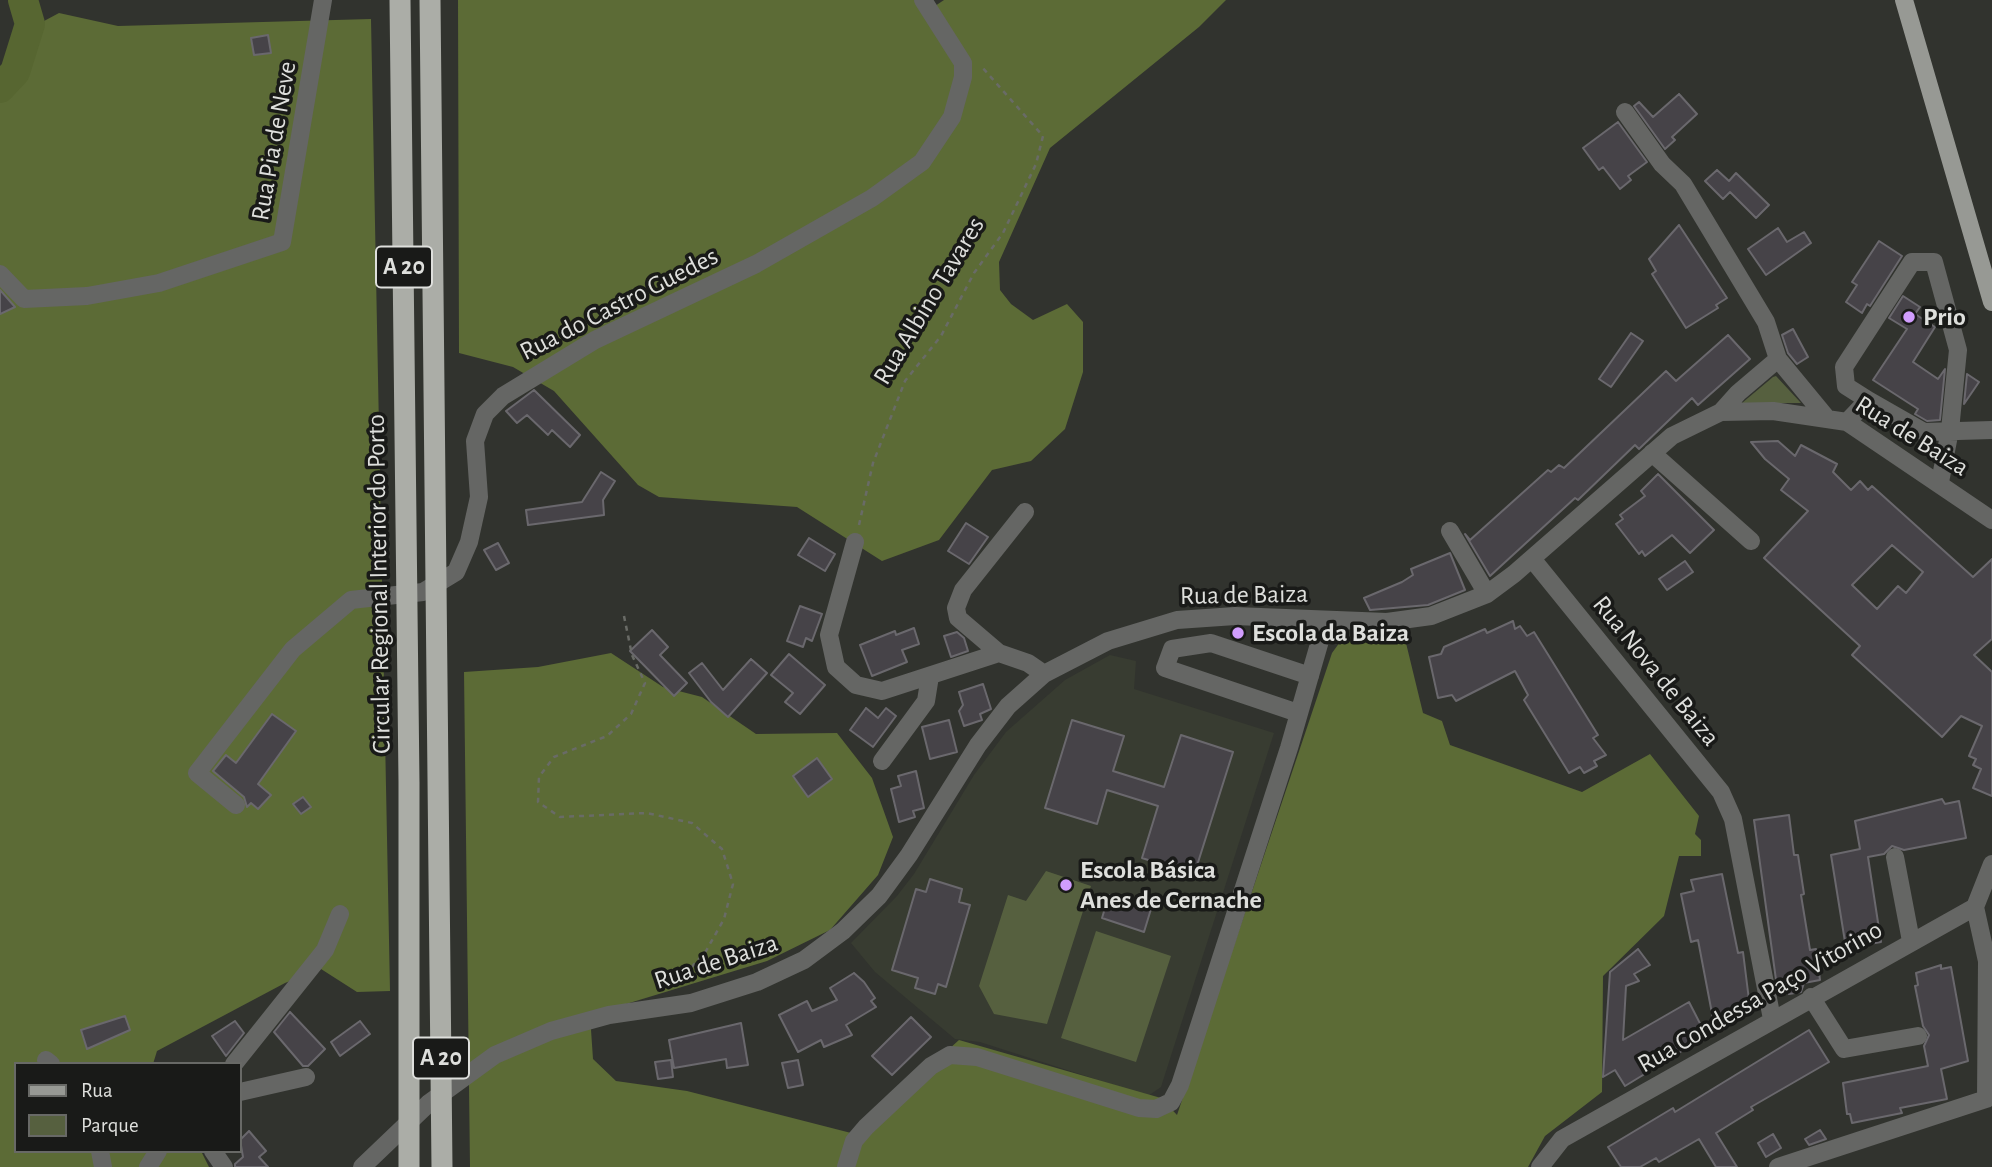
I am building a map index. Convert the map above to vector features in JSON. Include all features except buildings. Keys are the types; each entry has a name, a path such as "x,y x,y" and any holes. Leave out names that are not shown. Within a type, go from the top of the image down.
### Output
{"highway":[{"name":"Circular Regional Interior do Porto","path":"400,0 405,305 409,1167"},
{"name":"A 20","path":"430,0 442,1167"}],"main road":[{"path":"1904,0 1992,302"}],"street":[{"name":"Rua Pia de Neve","path":"0,274 24,299 87,296 159,283 282,242 323,0"},
{"path":"923,0 963,63"},
{"name":"Rua do Castro Guedes","path":"236,805 197,773 293,649 351,600 423,592 456,572 469,542 479,497 475,442 485,414 503,396 595,340 756,264 872,198 922,162 952,117 963,77 963,63"},
{"path":"1625,112 1662,164 1684,184 1766,322 1778,359 1825,416"},
{"path":"1940,482 1951,430 1958,350 1934,262 1912,262 1844,367 1846,386 1924,432 1951,430 1992,430"},
{"path":"1721,412 1738,393 1778,359"},
{"path":"1847,422 1868,400"},
{"name":"Rua de Baiza","path":"365,1163 429,1103 495,1055 551,1031 609,1015 691,1003 757,982 804,960 843,931 879,896 1008,706 1044,674 1108,641 1177,620 1235,616 1387,622 1431,616 1487,593 1533,560 1591,504 1672,436 1721,412 1773,411 1825,416 1847,422 1989,513"},
{"path":"1652,453 1751,541"},
{"path":"1026,512 963,590 956,608 958,618 999,653 1028,663 1044,674"},
{"path":"1450,531 1487,593"},
{"path":"855,542 829,635 836,667 856,685 881,691 999,653"},
{"name":"Rua Nova de Baiza","path":"1533,560 1721,792 1733,819 1772,1019"},
{"path":"846,1167 854,1141 866,1127 931,1066 950,1055 977,1057 1139,1108 1156,1110 1171,1102 1180,1085 1326,620"},
{"path":"1298,713 1165,668 1172,649 1211,643 1310,676"},
{"path":"882,761 926,701 930,676"},
{"path":"1895,858 1911,941"},
{"path":"1778,1167 1986,1099 1987,961 1975,907 1992,864"},
{"name":"Rua Condessa Paço Vitorino","path":"1540,1167 1562,1139 1975,907"},
{"path":"236,1062 325,950 340,914"},
{"path":"1811,997 1844,1049 1918,1036"},
{"path":"242,1092 306,1077"}],"path":[{"name":"Rua Albino Tavares","path":"855,542 873,463 905,381 941,336 974,274 1003,233 1036,164 1043,136 980,66 963,63"},
{"path":"624,616 632,655 645,682 631,714 607,736 554,757 539,777 538,802 560,817 647,813 692,823 722,849 733,884 724,919 706,951 654,1010"}],"shaded area":[{"name":"Escola Básica Anes de Cernache","path":"1110,655 1136,661 1134,689 1274,733 1161,1087 1148,1096 980,1042 955,1039 875,972 851,943 897,896 914,874 974,775 1006,732 1065,680"}],"green space":[{"path":"458,0 919,0 932,8 944,0 1226,0 1199,27 1050,148 999,262 1000,290 1011,304 1033,320 1067,304 1083,322 1083,372 1065,429 1031,461 992,470 939,540 882,561 797,507 659,497 638,485 554,391 513,367 459,353"},
{"path":"59,13 118,26 371,19 390,991 357,992 321,969 285,983 157,1051 154,1062 14,1062 14,1153 202,1153 209,1167 0,1167 0,94 17,79 31,28"},
{"path":"1776,376 1801,403 1742,403 1773,377"},
{"path":"1349,637 1400,637 1406,643 1423,713 1442,721 1450,745 1582,792 1650,754 1699,816 1695,834 1701,840 1701,856 1679,856 1664,916 1603,976 1602,1092 1545,1136 1528,1167 470,1167 464,672 538,667 611,653 663,687 702,697 756,734 837,733 872,778 893,837 878,875 830,930 767,961 590,1015 593,1059 616,1081 687,1091 855,1134 959,1040 1161,1098 1177,1115 1332,653 1340,642"},
{"path":"1046,871 1091,886 1047,1024 994,1014 979,986 1008,895 1026,901"},
{"path":"1096,931 1171,956 1136,1062 1061,1038"}],"waterway":[{"path":"0,88 15,72 30,24 23,0"}],"place":[{"name":"Prio","path":"1909,317"},
{"name":"Escola da Baiza","path":"1238,633"},
{"name":"Escola Básica Anes de Cernache","path":"1066,885"}]}
